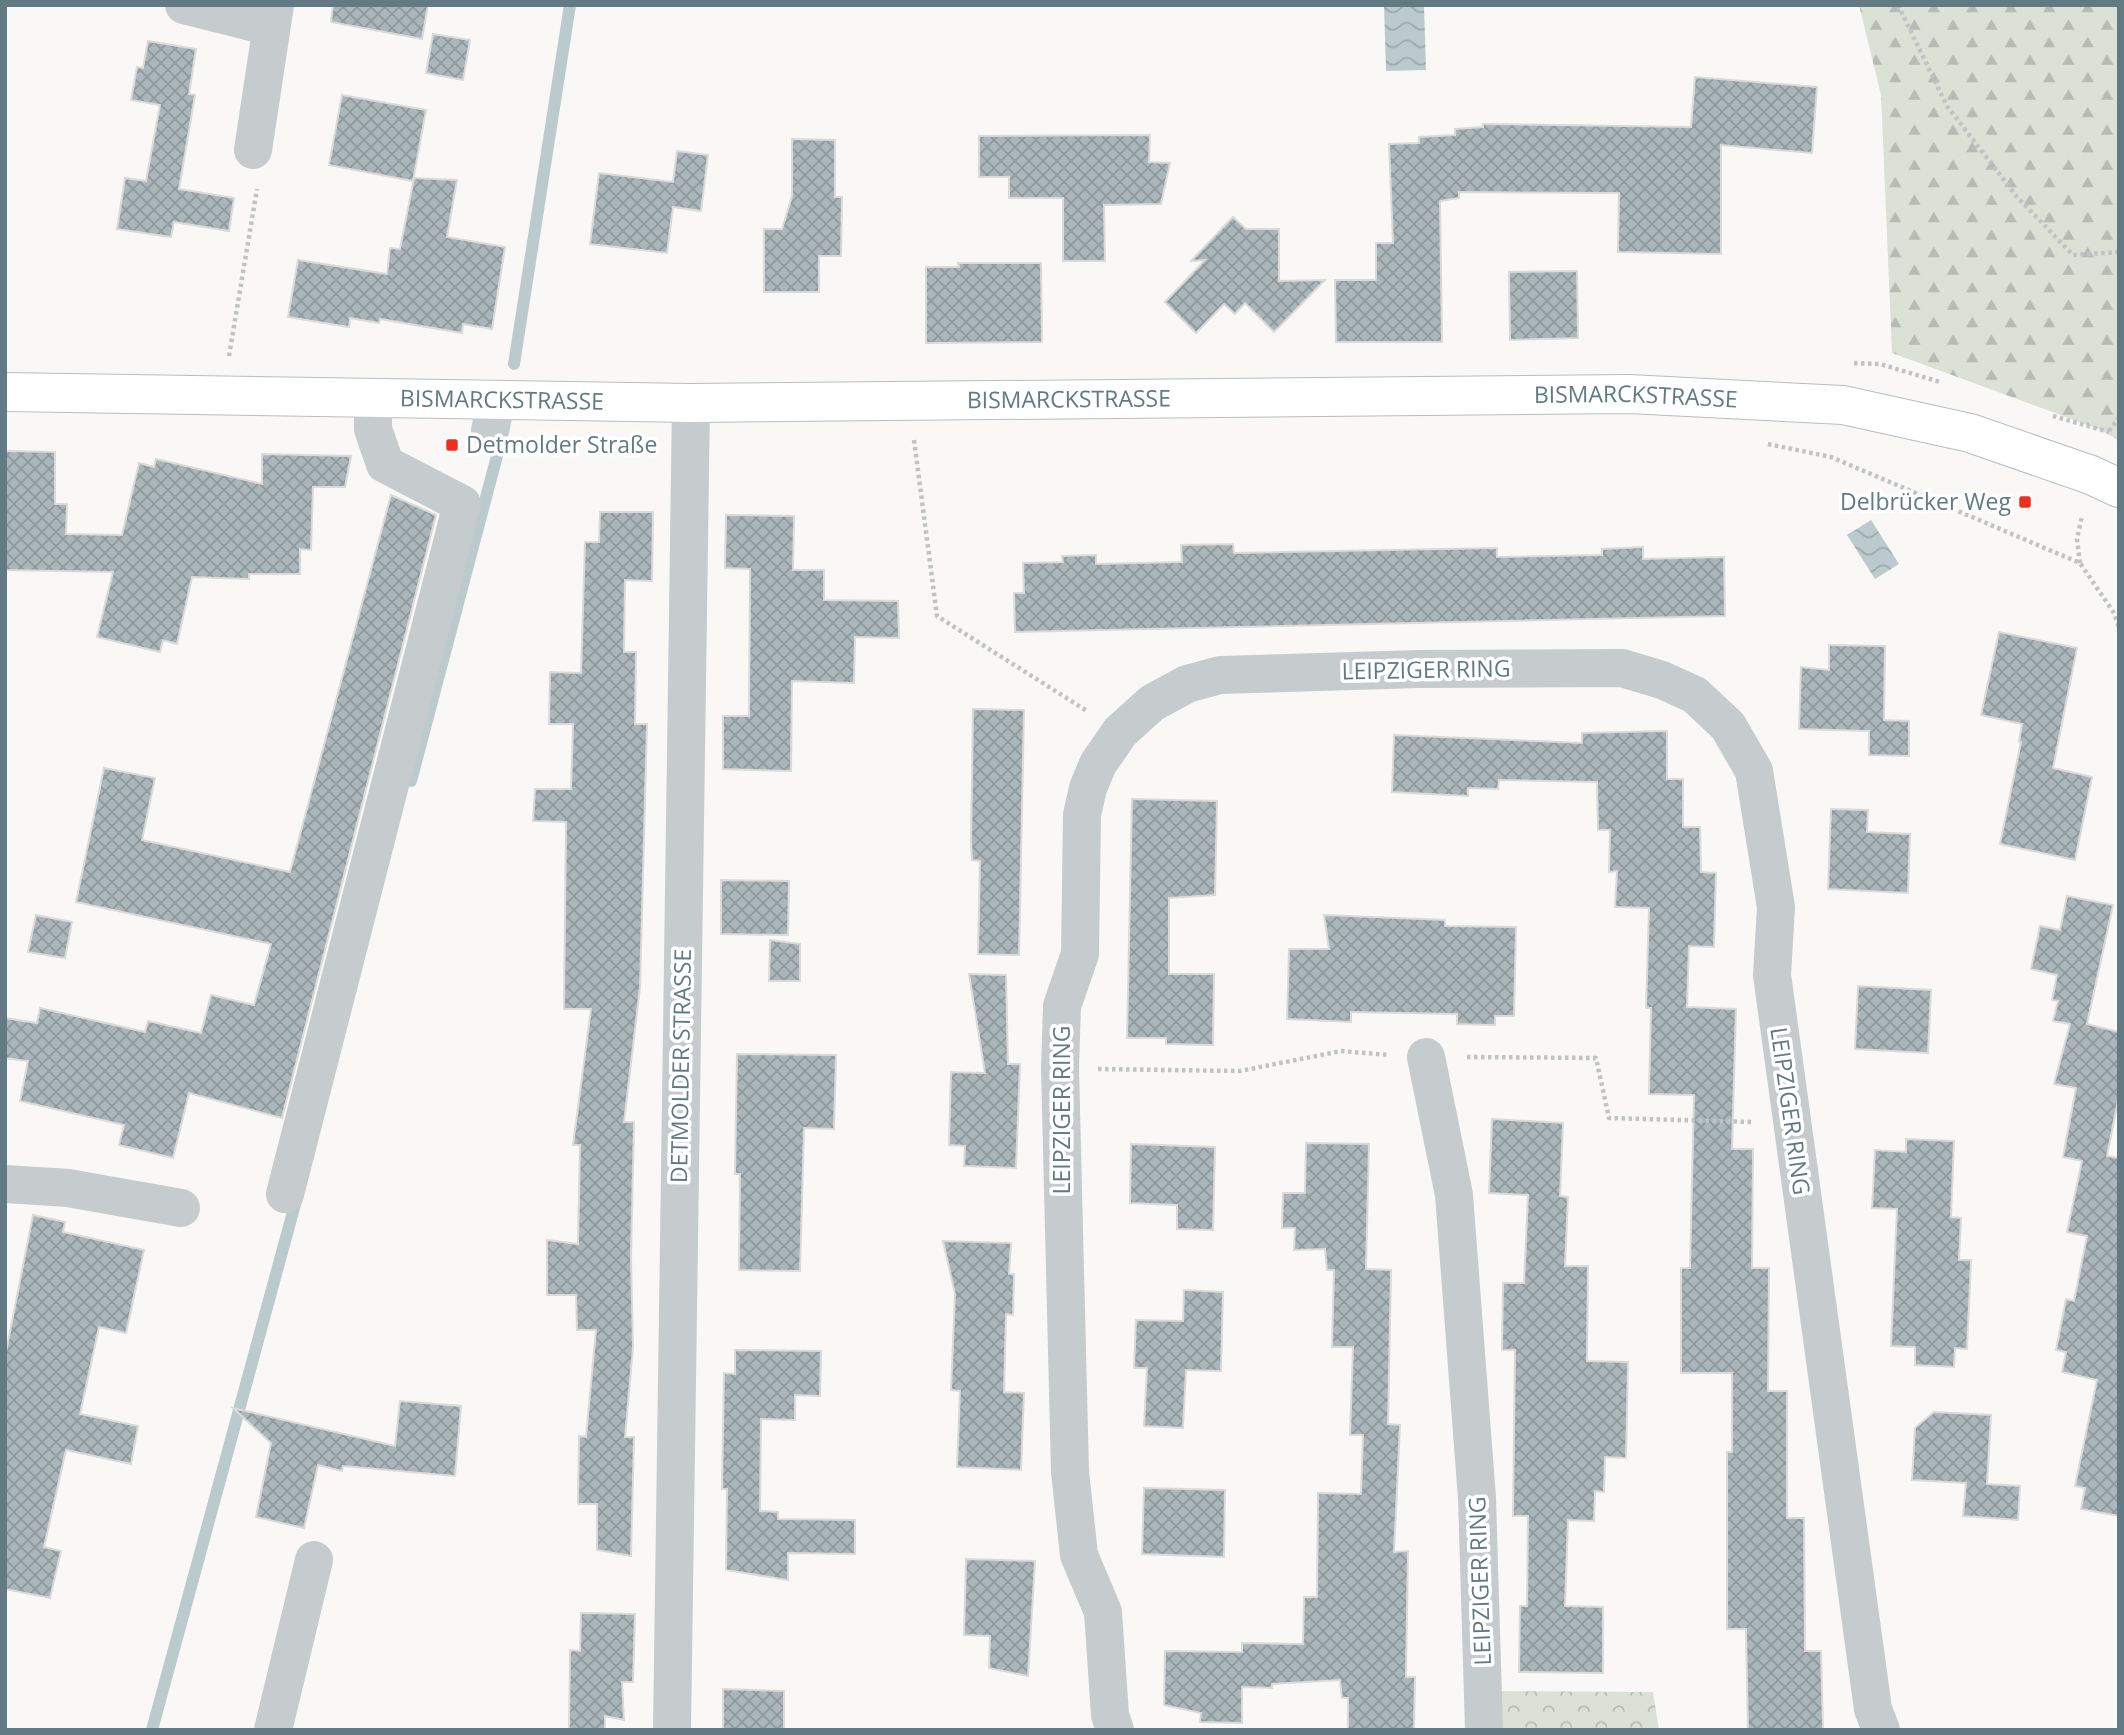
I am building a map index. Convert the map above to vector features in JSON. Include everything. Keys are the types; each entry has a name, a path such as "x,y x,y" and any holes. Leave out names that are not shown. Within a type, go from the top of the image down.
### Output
{"main road":[{"name":"BISMARCKSTRASSE","path":"5,392 373,399 493,416 691,403 1629,394 1843,405 1970,433 2091,475 2119,488"}],"street":[{"path":"184,5 273,16 253,150"},
{"path":"285,1194 463,504 385,464 373,429 373,399"},
{"name":"DETMOLDER STRASSE","path":"672,1730 691,403"},
{"name":"LEIPZIGER RING","path":"1115,1730 1110,1715 1102,1612 1079,1555 1070,1472 1060,1068 1062,1006 1080,954 1082,815 1098,764 1120,732 1152,703 1187,684 1220,675 1419,669 1622,668 1662,680 1695,695 1728,726 1754,771 1776,907 1772,975 1873,1709 1881,1730"},
{"name":"LEIPZIGER RING","path":"1426,1057 1454,1195 1477,1498 1484,1730"},
{"path":"5,1185 68,1188 181,1208"},
{"path":"273,1730 314,1560"}],"path":[{"path":"1898,5 1947,106 2017,197 2073,255 2119,252"},
{"path":"222,396 259,181 253,150"},
{"path":"909,399 937,616 1120,732"},
{"path":"1766,444 1831,457 2080,563 2114,613 2119,628"}],"green space":[{"path":"1859,5 2119,5 2119,441 2101,430 1892,353 1881,95"},
{"path":"1500,1691 1653,1692 1659,1730 1499,1730"}],"water":[{"path":"1384,5 1424,5 1426,70 1386,71"},
{"path":"1871,520 1899,564 1875,579 1847,535"}],"building":[{"path":"333,5 428,5 422,39 331,22"},
{"path":"433,34 470,40 463,80 426,73"},
{"path":"148,41 196,49 189,94 195,95 179,189 234,198 229,231 174,222 171,237 117,229 125,178 146,181 160,105 131,100 137,67 143,68"},
{"path":"1695,77 1817,87 1812,153 1721,145 1721,254 1618,252 1619,193 1459,192 1459,198 1440,201 1442,342 1336,342 1335,280 1376,280 1376,243 1393,243 1389,144 1419,143 1419,137 1455,135 1455,129 1483,127 1483,124 1691,127"},
{"path":"342,95 426,110 413,181 329,165"},
{"path":"1150,135 1149,162 1170,163 1161,204 1104,205 1105,261 1063,261 1063,198 1009,198 1009,177 979,177 979,136"},
{"path":"792,139 835,140 835,197 842,197 841,256 819,256 819,292 764,292 764,229 782,229 792,196"},
{"path":"677,151 708,155 701,211 673,207 667,253 590,244 599,173 673,182"},
{"path":"414,178 457,180 447,237 505,247 492,329 463,324 462,333 380,319 379,323 350,318 349,327 288,317 298,260 387,274 390,248 400,249"},
{"path":"1233,217 1246,229 1279,229 1279,281 1325,280 1274,332 1245,303 1235,314 1224,304 1196,333 1165,302 1205,260 1191,261"},
{"path":"958,263 1041,263 1042,342 926,343 926,267 959,267"},
{"path":"1577,271 1578,338 1510,340 1509,272"},
{"path":"5,451 55,452 55,504 67,504 66,534 122,535 139,463 154,467 156,459 262,484 262,454 351,456 345,487 313,487 311,550 300,549 300,574 249,574 249,579 192,577 177,644 163,640 160,652 97,637 113,572 5,570"},
{"path":"391,495 436,515 282,1118 189,1093 173,1158 119,1145 124,1125 20,1101 28,1061 5,1058 5,1018 37,1023 40,1008 145,1032 148,1021 201,1033 211,995 254,1005 271,944 76,902 104,768 155,778 142,840 290,872"},
{"path":"600,512 653,512 652,581 625,580 624,652 636,652 635,724 647,724 640,987 624,1122 634,1122 631,1257 633,1347 625,1437 634,1437 631,1556 597,1550 597,1504 578,1504 579,1436 586,1437 596,1330 577,1330 576,1295 547,1295 547,1240 578,1244 580,1145 573,1145 591,1009 564,1009 566,822 533,821 535,789 571,789 573,724 549,724 550,672 581,673 585,542 599,542"},
{"path":"726,515 794,516 793,570 824,570 824,600 898,601 899,638 855,637 854,683 792,681 791,771 723,769 723,716 749,716 750,569 725,568"},
{"path":"1233,544 1234,553 1497,548 1497,557 1602,555 1602,549 1643,547 1643,559 1724,557 1725,616 1015,632 1014,593 1024,593 1023,563 1063,562 1062,556 1096,555 1096,564 1182,562 1181,545"},
{"path":"1999,632 2077,648 2053,768 2092,777 2075,860 2000,844 2021,742 2022,724 1981,715"},
{"path":"1829,645 1885,646 1884,720 1909,721 1909,756 1869,755 1869,731 1799,729 1801,667 1829,670"},
{"path":"973,709 1024,710 1019,955 978,954 980,861 972,860 971,841"},
{"path":"1667,731 1667,779 1683,779 1683,827 1700,827 1701,872 1716,873 1714,947 1689,946 1687,1007 1736,1009 1732,1149 1753,1149 1752,1268 1769,1268 1768,1391 1787,1391 1787,1518 1804,1518 1805,1651 1821,1651 1823,1730 1748,1730 1746,1629 1727,1629 1727,1452 1732,1452 1732,1373 1681,1373 1681,1268 1690,1268 1694,1095 1649,1094 1651,1008 1646,1008 1649,908 1615,907 1617,871 1609,872 1610,830 1598,830 1597,782 1499,780 1498,789 1468,788 1468,796 1392,792 1394,735 1582,743 1582,733"},
{"path":"1132,799 1217,801 1215,895 1169,898 1169,974 1214,974 1213,1045 1166,1044 1166,1038 1127,1038"},
{"path":"1831,809 1868,810 1867,832 1910,834 1908,893 1828,889"},
{"path":"721,880 789,881 788,935 721,934"},
{"path":"2067,896 2113,905 2087,1024 2119,1032 2119,1095 2107,1156 2119,1158 2119,1516 2081,1509 2085,1488 2075,1486 2097,1380 2062,1372 2066,1352 2056,1350 2066,1299 2074,1301 2087,1236 2067,1232 2082,1161 2063,1157 2076,1088 2054,1084 2070,1024 2053,1021 2058,1001 2052,1000 2057,975 2031,969 2040,926 2060,930"},
{"path":"36,915 72,922 65,958 28,952"},
{"path":"1324,915 1445,920 1445,926 1516,927 1514,1016 1495,1016 1495,1025 1457,1024 1457,1014 1351,1012 1351,1022 1287,1019 1289,949 1329,949"},
{"path":"770,940 800,944 800,981 769,981"},
{"path":"969,974 1006,975 1008,1064 1020,1064 1016,1168 964,1166 965,1146 949,1145 951,1072 985,1073"},
{"path":"1858,986 1931,990 1928,1053 1855,1049"},
{"path":"737,1054 836,1055 834,1129 804,1128 800,1271 739,1270 740,1174 735,1174"},
{"path":"1492,1119 1563,1123 1560,1196 1568,1197 1565,1266 1588,1266 1587,1361 1628,1362 1626,1458 1605,1457 1604,1492 1595,1491 1594,1521 1568,1520 1565,1606 1603,1607 1603,1673 1519,1672 1520,1606 1527,1606 1528,1516 1513,1516 1515,1350 1502,1350 1503,1283 1524,1283 1528,1195 1489,1193"},
{"path":"1906,1139 1954,1141 1951,1217 1961,1218 1959,1260 1971,1260 1967,1349 1955,1348 1954,1367 1915,1365 1915,1347 1891,1346 1897,1209 1872,1208 1875,1150 1906,1152"},
{"path":"1306,1143 1369,1144 1366,1269 1391,1270 1388,1424 1400,1425 1394,1552 1408,1551 1406,1677 1415,1677 1414,1730 1348,1730 1348,1698 1342,1698 1340,1680 1272,1684 1272,1688 1242,1687 1242,1723 1200,1722 1201,1713 1164,1705 1165,1651 1242,1652 1242,1643 1303,1644 1304,1597 1317,1597 1318,1493 1361,1494 1363,1435 1350,1435 1353,1347 1332,1347 1334,1270 1327,1270 1325,1249 1294,1250 1295,1228 1282,1228 1283,1193 1305,1193"},
{"path":"1131,1144 1215,1147 1213,1230 1177,1229 1177,1205 1130,1203"},
{"path":"33,1215 65,1222 63,1232 144,1250 126,1333 99,1327 80,1414 138,1426 131,1464 66,1450 44,1547 61,1551 50,1598 5,1589 5,1357"},
{"path":"943,1241 1011,1243 1009,1274 1014,1274 1013,1315 1006,1314 1004,1392 1024,1393 1021,1470 957,1467 960,1391 951,1390 955,1294"},
{"path":"1184,1290 1223,1292 1221,1371 1186,1370 1183,1428 1144,1426 1147,1368 1134,1368 1136,1320 1183,1321"},
{"path":"735,1350 821,1351 820,1396 795,1395 795,1420 761,1419 760,1511 778,1512 778,1519 855,1520 855,1554 788,1553 788,1580 726,1570 727,1489 722,1489 724,1373 735,1374"},
{"path":"400,1401 461,1406 455,1476 343,1466 342,1471 318,1465 304,1528 256,1517 271,1443 233,1408 395,1446"},
{"path":"1934,1412 1991,1415 1987,1484 2020,1486 2018,1520 1963,1516 1966,1483 1912,1480 1915,1428"},
{"path":"1144,1488 1225,1490 1224,1557 1142,1554"},
{"path":"966,1559 1035,1561 1028,1676 989,1668 990,1636 964,1635"},
{"path":"581,1613 635,1614 633,1682 622,1682 624,1720 605,1716 605,1730 569,1730 570,1650 580,1651"},
{"path":"723,1689 784,1691 784,1730 723,1730"}],"waterway":[{"path":"514,364 570,5"},
{"path":"411,781 502,437"},
{"path":"152,1730 297,1197"}],"place":[{"name":"Detmolder Straße","path":"452,445"},
{"name":"Delbrücker Weg","path":"2025,502"}]}
